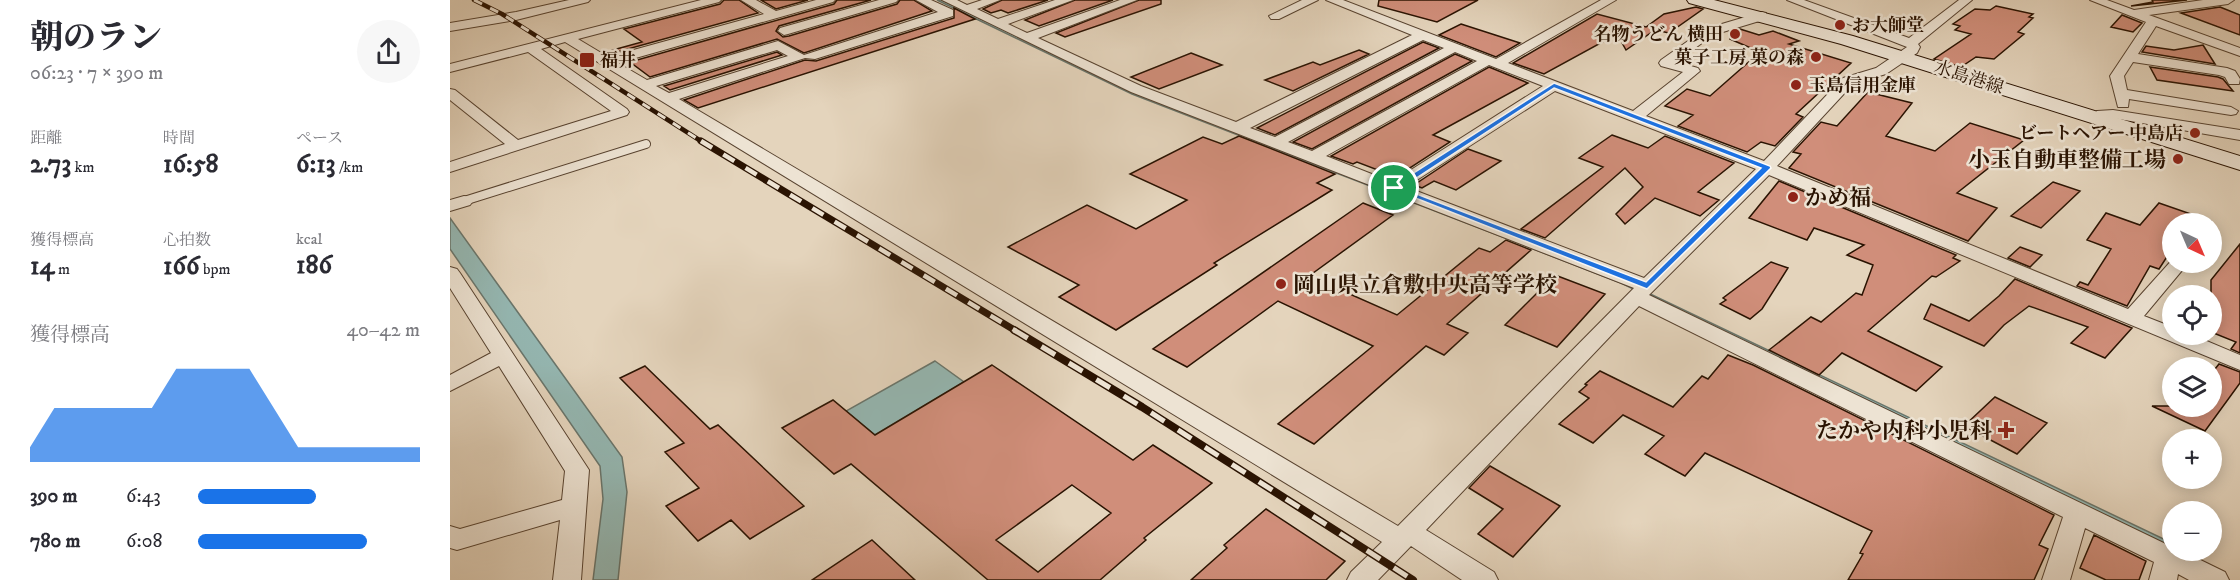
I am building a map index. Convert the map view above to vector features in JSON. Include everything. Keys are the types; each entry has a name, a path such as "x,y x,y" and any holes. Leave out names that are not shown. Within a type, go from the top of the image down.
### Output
{"main road":[{"name":"水島港線","path":"1695,0 1907,50 2097,118 2240,163"}],"street":[{"path":"450,27 516,16 584,0"},
{"path":"450,68 715,0"},
{"path":"747,0 775,15"},
{"path":"606,62 829,0"},
{"path":"784,31 892,0"},
{"path":"810,56 949,13 922,0"},
{"path":"948,0 1136,89 1394,188 1642,292 2078,513 2166,569 2215,580"},
{"path":"966,9 994,0"},
{"path":"997,23 1067,0"},
{"path":"1027,37 1131,0"},
{"path":"1275,16 1312,0"},
{"path":"1332,0 1767,168 2240,363"},
{"path":"1313,157 1610,0"},
{"path":"1793,0 1907,50"},
{"path":"1370,577 1404,536 1642,292 1767,168 1848,81 1881,71 1966,0"},
{"path":"2096,0 2240,52"},
{"path":"2133,13 2228,0"},
{"path":"1635,117 1693,70 1666,63 1709,32 1762,16"},
{"path":"2126,116 2117,76 2154,20"},
{"path":"1237,128 1423,35"},
{"path":"567,38 666,99 1404,536 1484,580"},
{"path":"644,85 778,45 800,57 666,99"},
{"path":"450,167 622,112 530,47"},
{"path":"1275,143 1455,47"},
{"path":"2129,57 2222,71 2230,74 2234,81"},
{"path":"1394,188 1554,85"},
{"path":"450,93 516,146"},
{"path":"2121,93 2231,111"},
{"path":"2097,118 2102,114 2126,116 2240,135"},
{"path":"2132,318 2171,273"},
{"path":"453,284 577,470 567,580"},
{"path":"450,384 502,355"},
{"path":"450,536 457,540 575,506"},
{"path":"2056,580 2078,513"}],"lane":[{"path":"456,204 646,144"}],"water":[{"path":"937,0 942,0 1135,93 1623,281 2162,538 2162,545 1621,283 1132,94"},
{"path":"450,218 622,457 627,492 618,580 593,580 603,499 600,466 450,249"},
{"path":"935,361 964,382 875,435 846,411"}],"building":[{"path":"724,0 739,0 758,13 617,52 613,50 642,42 624,29 720,4"},
{"path":"761,0 808,0 776,9"},
{"path":"837,0 871,0 779,26 776,31 783,37 789,36 897,4 900,0 914,0 932,11 804,53 777,39 650,77 630,62 834,4"},
{"path":"1002,0 1048,0 1008,13 1001,10 991,13 983,9"},
{"path":"1075,0 1113,0 1039,26 1025,20"},
{"path":"1139,0 1161,0 1161,4 1065,37 1056,33"},
{"path":"1379,0 1478,0 1437,22 1378,6"},
{"path":"2152,0 2187,0 2131,6 2153,2"},
{"path":"1996,6 2033,14 2029,17 2033,18 2018,32 2024,34 1994,59 1976,57 1961,67 1934,59 1971,34 1955,30 1960,26 1953,24 1975,9 1990,10"},
{"path":"1696,7 1703,9 1669,33 1655,30 1626,50 1617,34 1544,74 1513,63 1597,14 1646,27 1664,14"},
{"path":"2220,7 2240,15 2240,35 2181,13"},
{"path":"954,8 975,19 698,108 684,100 805,60 816,61 954,18"},
{"path":"2122,15 2142,23 2133,32 2111,27"},
{"path":"1461,24 1520,43 1496,57 1439,35"},
{"path":"1740,29 1759,35 1773,31 1799,41 1789,44 1851,63 1796,114 1803,117 1775,146 1761,142 1747,152 1678,126 1693,115 1665,106 1687,89 1710,96 1760,52 1730,39 1733,31"},
{"path":"1423,42 1439,48 1275,135 1257,128"},
{"path":"2203,45 2215,64 2142,52 2146,46 2174,50"},
{"path":"1359,50 1369,54 1293,91 1265,80 1313,62 1320,65"},
{"path":"777,52 782,55 670,90 664,86"},
{"path":"1191,53 1222,65 1159,89 1131,77"},
{"path":"1455,54 1472,61 1312,149 1293,142"},
{"path":"1489,67 1528,83 1433,135 1450,142 1396,177 1357,162 1353,164 1331,156"},
{"path":"2150,67 2218,77 2223,79 2233,91 2157,80"},
{"path":"1868,92 1912,103 1886,136 1935,151 1970,123 2024,140 1957,193 1997,208 1968,241 1789,168 1801,154 1793,152 1821,122 1837,126"},
{"path":"1612,135 1648,148 1665,136 1734,163 1698,192 1719,200 1700,216 1655,198 1625,224 1616,214 1643,187 1625,168 1545,238 1521,229 1603,167 1579,158"},
{"path":"1239,136 1335,174 1317,183 1332,190 1214,263 1217,265 1116,330 1059,297 1079,285 1008,247 1087,205 1136,229 1187,200 1130,174 1203,137 1222,144"},
{"path":"1468,149 1501,161 1456,190 1434,181 1422,188 1414,185"},
{"path":"1779,181 1956,255 1953,258 1960,261 1936,277 1932,276 1868,331 1942,367 1916,391 1842,353 1819,375 1769,350 1811,317 1821,322 1856,293 1862,295 1873,265 1847,255 1864,245 1814,228 1807,240 1749,218"},
{"path":"2053,182 2080,191 2041,228 2011,216"},
{"path":"1363,203 1393,215 1309,276 1397,315 1479,248 1490,252 1506,240 1531,250 1447,324 1468,333 1444,355 1426,346 1314,444 1278,424 1373,346 1278,301 1187,367 1153,349"},
{"path":"2159,203 2188,213 2162,213 2162,264 2159,269 2150,266 2127,306 2077,286 2080,282 2088,285 2111,249 2087,240 2106,213 2140,225"},
{"path":"2240,244 2240,353 2231,349 2236,342 2222,336 2222,285 2211,285 2211,280 2217,273 2222,273 2222,266"},
{"path":"2020,247 2042,255 2030,267 2008,258"},
{"path":"1771,262 1788,268 1762,309 1750,319 1720,304 1726,300 1723,298"},
{"path":"1555,275 1605,294 1557,347 1505,325"},
{"path":"2015,279 2132,328 2105,358 2071,343 2088,327 2029,306 2004,325 1984,346 1924,319 1931,304 1969,321"},
{"path":"1728,355 1753,365 2054,515 2039,545 2048,549 2034,580 1848,580 1863,554 1860,553 1872,531 1705,453 1685,476 1645,454 1664,436 1623,415 1593,443 1559,424 1589,398 1579,392 1600,371 1673,407 1702,376 1708,379"},
{"path":"992,365 1133,460 1153,445 1212,483 1144,538 1146,540 1100,580 988,580 851,464 834,474 782,428 833,400 875,435","holes":["1072,485 1111,513 1038,572 996,540"]},
{"path":"2222,365 2240,372 2240,383 2222,408"},
{"path":"645,366 710,429 718,425 804,506 750,539 731,520 698,541 666,506 699,488 665,452 684,443 620,378"},
{"path":"1995,397 2047,423 2017,454 1964,426"},
{"path":"2152,406 2162,406 2162,411"},
{"path":"2175,417 2215,417 2206,429 2201,429"},
{"path":"1490,466 1560,506 1513,557 1478,534 1503,509 1469,488"},
{"path":"1266,509 1345,561 1326,580 1191,580 1227,548 1224,545"},
{"path":"2094,535 2146,561 2139,580 2106,580 2080,568"},
{"path":"872,540 915,580 812,580"}],"railway":[{"path":"474,0 502,14 704,143"},
{"path":"701,141 1016,331"},
{"path":"1014,330 1142,407 1413,580"}],"place":[{"name":"お大師堂","path":"1840,25"},
{"name":"名物うどん 横田","path":"1735,34"},
{"name":"菓子工房 菓の森","path":"1816,57"},
{"name":"福井","path":"587,60"},
{"name":"玉島信用金庫","path":"1796,85"},
{"name":"ビートヘアー 中島店","path":"2195,133"},
{"name":"小玉自動車整備工場","path":"2178,159"},
{"name":"かめ福","path":"1793,197"},
{"name":"岡山県立倉敷中央高等学校","path":"1281,284"},
{"name":"たかや内科小児科","path":"2006,430"}],"route":[{"path":"1554,85 1767,168 1647,286 1394,188 1554,85"}]}
